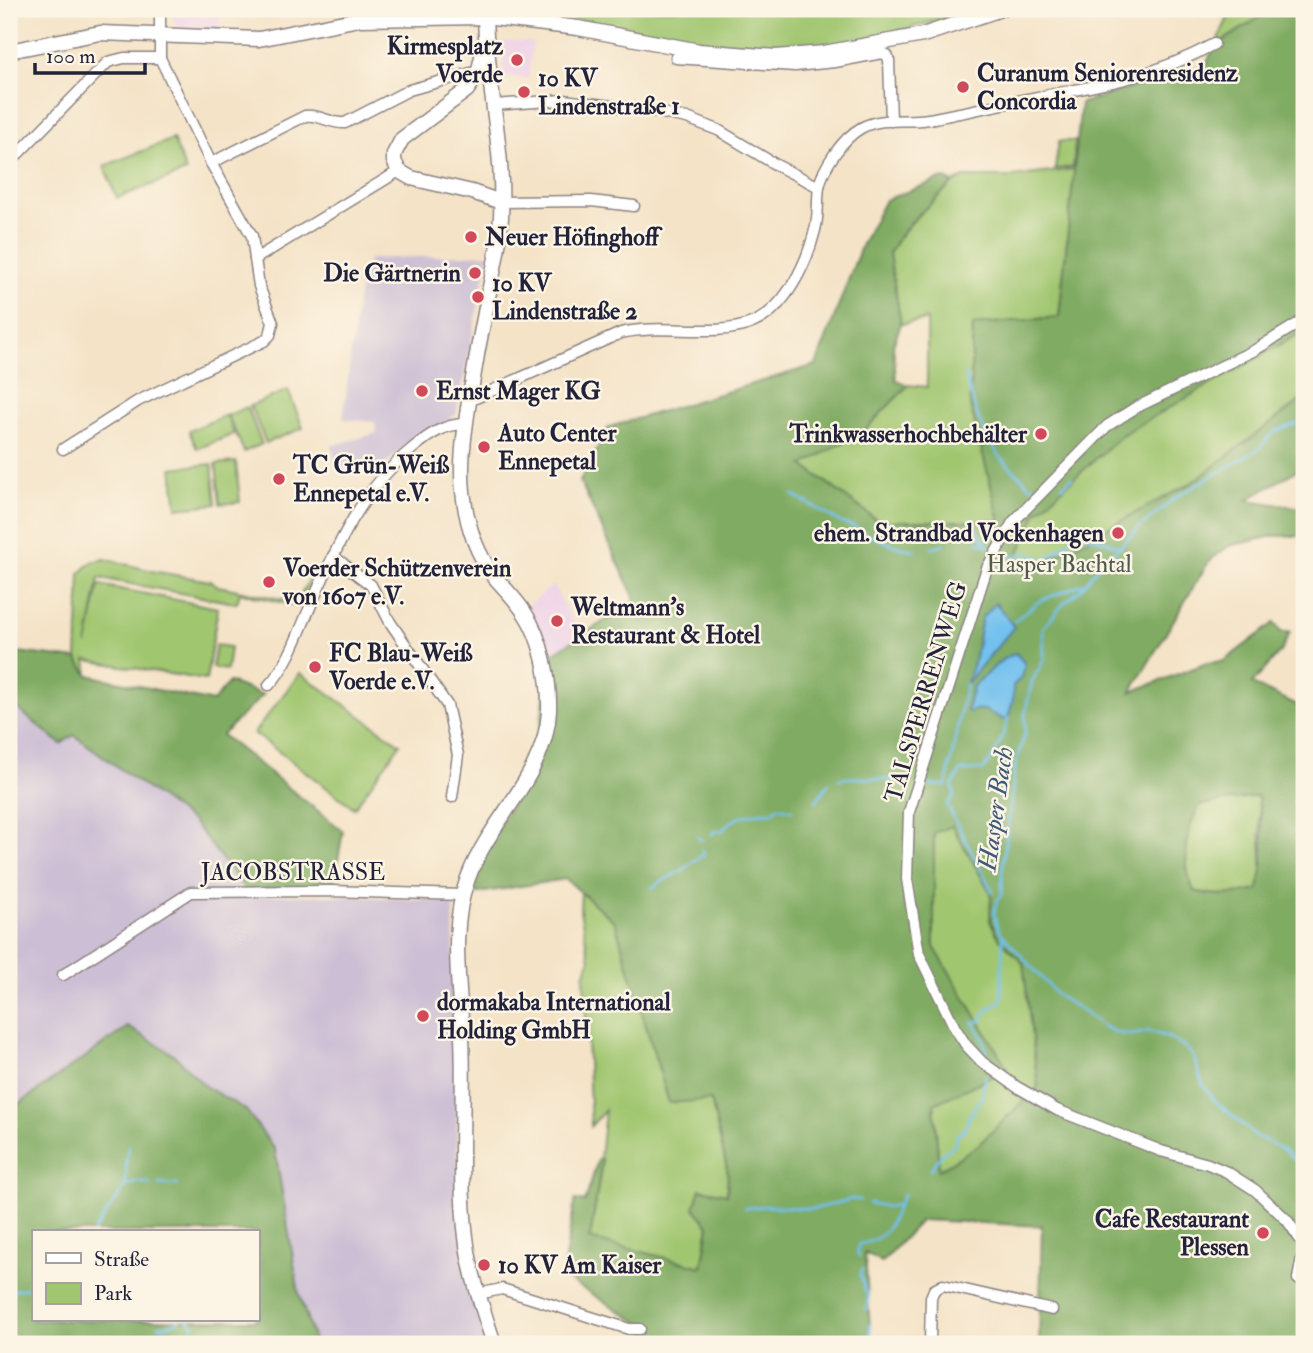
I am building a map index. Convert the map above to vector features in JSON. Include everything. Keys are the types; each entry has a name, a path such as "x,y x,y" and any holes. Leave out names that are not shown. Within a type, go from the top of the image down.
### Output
{"main road":[{"path":"9,51 100,33 259,39 358,14 485,13 699,51 776,57 824,53 923,35 1001,9"},
{"path":"485,13 485,76 494,105 501,202 499,240 465,424 462,450 464,500 473,538 486,565 531,623 543,663 549,704 545,736 533,766 478,855 463,895 458,924 464,1214 470,1260 494,1344"},
{"path":"485,76 402,139 394,154 394,161 399,171 411,178 472,192 501,202"},
{"path":"472,192 492,192 500,184"}],"street":[{"path":"542,23 552,15 554,9"},
{"path":"63,449 138,401 223,362 267,338 273,323 259,286 252,236 211,163 160,58 164,11"},
{"path":"469,401 621,333 642,329 728,328 751,324 763,318 783,298 812,242 818,218 819,187 833,159 855,133 874,122 916,122 1097,88 1159,71 1214,44"},
{"path":"676,58 796,66 882,53 887,55 889,60 891,121"},
{"path":"9,163 108,62 124,58 160,58"},
{"path":"211,163 305,116 345,122 409,90 471,73 485,76"},
{"path":"494,105 564,100 687,118 719,130 819,187"},
{"path":"255,259 399,171"},
{"path":"501,202 591,201 634,206"},
{"name":"TALSPERRENWEG","path":"1298,1279 1302,1242 1287,1220 1255,1190 1208,1164 1161,1151 1057,1110 1017,1087 982,1062 955,1028 919,954 907,879 909,813 988,568 1013,522 1107,426 1135,408 1255,350 1304,320"},
{"path":"269,685 278,676 333,556 373,487 391,466 428,436 450,424 465,424"},
{"path":"333,556 371,586 390,622 447,705 458,755 452,797"},
{"name":"JACOBSTRASSE","path":"63,975 191,892 330,891 463,895"},
{"path":"930,1344 930,1302 934,1290 940,1285 1052,1310"},
{"path":"478,1294 502,1289 629,1329 640,1329"}],"shaded area":[{"path":"185,9 215,9 220,17 219,31 176,28 173,15"},
{"name":"Kirmesplatz Voerde","path":"503,41 533,42 528,78 503,77"},
{"path":"489,254 456,415 405,446 379,469 369,460 338,472 331,446 377,433 375,422 343,419 357,302 369,259"},
{"path":"553,585 581,636 549,656 527,606"},
{"path":"9,702 61,744 74,735 194,823 245,895 347,896 453,902 458,1191 465,1265 487,1344 315,1344 299,1293 274,1149 246,1110 204,1085 173,1054 128,1027 9,1111"}],"green space":[{"path":"558,9 984,9 823,50 735,48 558,16"},
{"path":"1232,9 1285,9 1262,16 1215,46"},
{"path":"1285,9 1304,9 1304,331 1123,434 1037,512 1016,559 1031,569 1193,482 1304,398 1304,466 1247,500 1304,508 1304,536 1274,536 1229,546 1209,561 1131,692 1207,663 1224,661 1274,623 1281,632 1290,632 1282,650 1252,684 1304,708 1304,1344 1039,1344 1042,1226 921,1220 882,1262 865,1253 871,1344 655,1344 641,1324 562,1276 575,1200 585,1202 598,1159 602,1160 590,1239 702,1267 709,1226 694,1208 700,1189 727,1194 728,1173 711,1100 669,1103 615,922 566,879 466,895 486,846 535,767 549,656 636,601 580,481 609,427 816,365 862,244 885,200 943,178 953,183 917,216 898,238 889,254 901,324 893,345 896,380 908,385 865,430 803,465 878,521 1000,521 970,404 973,325 1059,317 1081,103 1205,66 1215,46 1262,16","holes":["1258,796 1263,843 1258,890 1226,895 1194,891 1187,870 1186,848 1191,825 1200,805","952,826 991,893 990,921 999,938 1023,963 1038,1087 977,1146 939,1170 934,1104 1008,1069 934,947 934,833"]},
{"path":"173,139 186,172 117,198 104,166"},
{"path":"1059,141 1075,141 1073,167 1055,169"},
{"path":"1075,169 1059,317 973,325 970,404 1000,521 878,521 803,465 865,430 908,385 927,387 927,320 901,324 889,254 898,238 917,216 953,183 964,177 1012,177"},
{"name":"Hasper Bachtal","path":"1304,331 1304,442 1164,537 1043,1093 1037,1089 977,1146 939,1170 934,1104 932,953 920,876 983,593 1041,505 1123,434"},
{"path":"288,390 303,428 266,443 250,406"},
{"path":"247,407 262,444 244,452 228,415"},
{"path":"226,415 234,434 197,449 189,431"},
{"path":"236,462 240,502 220,504 216,464"},
{"path":"212,464 216,504 177,508 172,468"},
{"path":"105,559 296,602 309,580 314,582 302,607 240,593 237,603 229,602 99,578 87,645 99,585 218,608 206,680 86,660 88,675 77,659 80,573 92,562"},
{"path":"216,645 230,647 227,670 212,668"},
{"path":"9,651 77,659 88,675 213,702 229,682 263,695 222,735 343,831 334,884 245,890 194,823 74,735 61,744 9,702"},
{"path":"300,673 400,744 354,808 254,733"},
{"path":"1258,796 1263,873 1258,890 1226,895 1194,891 1187,870 1186,848 1191,825 1200,804"},
{"path":"581,892 615,922 669,1102 711,1100 728,1173 727,1195 700,1189 709,1225 702,1267 590,1239 602,1160 605,1110 591,1126 584,976 590,960 580,911"},
{"path":"128,1027 173,1054 205,1086 246,1110 275,1150 299,1294 315,1344 9,1344 9,1111"}],"water":[{"path":"996,603 1014,627 966,684 975,657 982,617"},
{"path":"1016,653 1025,664 1022,677 1013,686 1013,701 1008,718 1004,720 978,709 969,712 967,710 973,686 1003,659"}],"waterway":[{"path":"965,373 977,415 998,454 1030,486 1042,487"},
{"name":"Hasper Bach","path":"1304,421 1275,431 1257,450 1176,497 1096,569 1080,590 1064,603 1043,628 1044,660 1032,681 1025,715 1025,734 1016,761 1002,872 1002,894 994,912 1000,932 1058,996 1117,1033 1132,1035 1149,1031 1185,1047 1193,1056 1203,1085 1214,1100 1256,1136 1284,1150 1304,1167"},
{"path":"1062,487 1072,478"},
{"path":"793,495 873,537 901,548 915,550"},
{"path":"970,519 987,545 993,548"},
{"path":"1000,554 1007,558 1028,553 1045,560 1080,533 1121,547"},
{"path":"977,542 987,545"},
{"path":"932,548 943,544"},
{"path":"1014,621 1038,602 1085,583"},
{"path":"925,784 946,786 966,684"},
{"path":"993,893 947,805 955,795 952,786 961,771 983,770 988,764 1008,718"},
{"path":"839,779 864,778 908,783"},
{"path":"816,801 829,783"},
{"path":"712,834 722,831 744,816 772,812 778,807 792,810"},
{"path":"697,837 702,840"},
{"path":"652,888 704,855 702,849"},
{"path":"987,1054 983,1038 973,1022 982,1021 985,1012 1001,1001 1003,935"},
{"path":"930,1170 942,1154 954,1145 957,1135 965,1129 970,1114 975,1112 973,1108 981,1099 986,1076"},
{"path":"95,1230 125,1185 129,1146"},
{"path":"124,1187 137,1182 151,1184"},
{"path":"159,1184 178,1185"},
{"path":"859,1256 859,1244 870,1242 884,1232 904,1194"},
{"path":"745,1208 768,1206 814,1209 852,1199 860,1200"},
{"path":"869,1203 888,1207 897,1205"},
{"path":"863,1269 860,1274 868,1298 867,1310"},
{"path":"9,1291 32,1287"},
{"path":"159,1326 175,1322"},
{"path":"192,1322 193,1327"},
{"path":"870,1324 870,1344"}],"place":[{"name":"Kirmesplatz Voerde","path":"517,60"},
{"name":"Curanum Seniorenresidenz Concordia","path":"963,87"},
{"name":"10 KV Lindenstraße 1","path":"524,92"},
{"name":"Neuer Höfinghoff","path":"471,237"},
{"name":"Die Gärtnerin","path":"475,273"},
{"name":"10 KV Lindenstraße 2","path":"478,297"},
{"name":"Ernst Mager KG","path":"422,391"},
{"name":"Trinkwasserhochbehälter","path":"1041,434"},
{"name":"Auto Center Ennepetal","path":"484,447"},
{"name":"TC Grün-Weiß Ennepetal e.V.","path":"279,479"},
{"name":"ehem. Strandbad Vockenhagen","path":"1118,533"},
{"name":"Voerder Schützenverein von 1607 e.V.","path":"269,582"},
{"name":"Weltmann's Restaurant & Hotel","path":"557,621"},
{"name":"FC Blau-Weiß Voerde e.V.","path":"315,667"},
{"name":"dormakaba International Holding GmbH","path":"423,1016"},
{"name":"Cafe Restaurant Plessen","path":"1263,1233"},
{"name":"10 KV Am Kaiser","path":"484,1265"}]}
